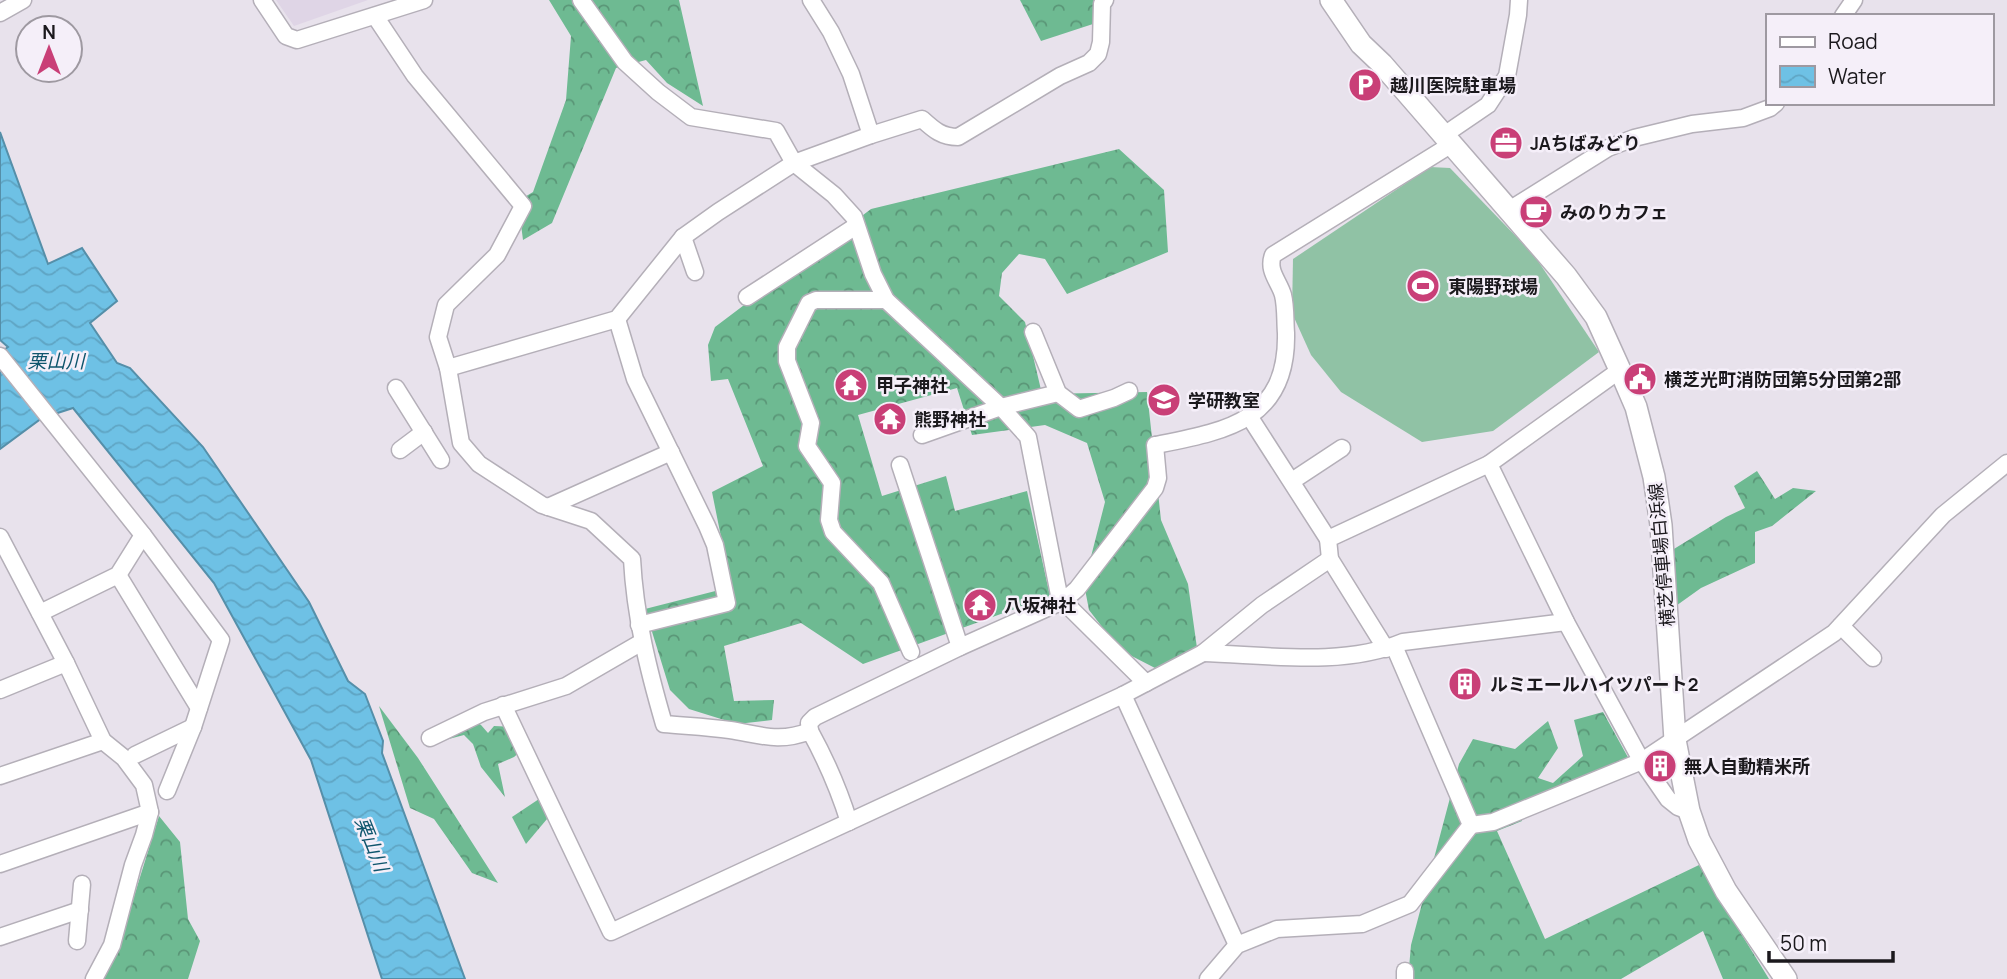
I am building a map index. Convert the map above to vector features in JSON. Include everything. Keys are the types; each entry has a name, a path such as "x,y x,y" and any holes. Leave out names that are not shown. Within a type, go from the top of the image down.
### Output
{"main road":[{"name":"横芝停車場白浜線","path":"1331,0 1361,44 1382,64 1566,276 1595,317 1620,370 1636,407 1654,477 1661,525 1675,740 1689,811 1699,840 1726,891 1786,979"}],"street":[{"path":"0,13 23,0"},
{"path":"262,0 286,36 297,40 424,0"},
{"path":"581,0 625,62 658,92 691,117 776,131 794,163 854,217 873,274 886,300 1001,407 1028,437 1059,595 1146,683"},
{"path":"811,0 831,32 850,74 871,135"},
{"path":"447,368 617,319 683,237 794,163 922,119 937,133 958,137 1060,76 1089,63 1098,54 1102,4 1105,0"},
{"path":"849,822 840,794 810,731 809,723 815,717 960,647 1063,601 1076,589 1155,488 1158,478 1155,445 1208,434 1249,416 1261,407 1278,384 1286,354 1283,294 1272,274 1273,255 1448,140 1488,105 1507,76 1519,0"},
{"path":"375,16 415,76 523,206 498,255 446,305 438,337 447,368 461,443 479,464 542,505 591,521 632,559 634,597 642,642 664,724 730,730 753,736 792,738 810,731"},
{"path":"1509,210 1608,148 1634,138 1692,124 1743,118 1774,105"},
{"path":"747,297 856,226"},
{"path":"683,237 695,272"},
{"path":"886,300 816,300 809,303 787,347 787,361 811,423 807,446 832,483 829,520 833,532 881,583 911,652"},
{"path":"617,319 635,379 708,526 715,545 727,603 639,625"},
{"path":"1033,332 1058,393 1079,409 1129,391"},
{"path":"0,356 143,535 221,640 193,727 167,791"},
{"path":"1328,540 1489,464 1620,370"},
{"path":"396,388 442,460"},
{"path":"922,435 1001,407 1058,393"},
{"path":"1249,416 1328,540 1329,559 1390,648 1471,825"},
{"path":"400,450 424,432"},
{"path":"1292,481 1342,448"},
{"path":"548,507 671,452"},
{"path":"1489,464 1566,622 1642,761 1668,799 1689,811"},
{"path":"1208,979 1237,945 1277,929 1362,924 1410,904 1471,825 1493,822 1642,761 1675,740 1835,633 1943,515 2007,464"},
{"path":"900,465 960,647"},
{"path":"40,613 118,575 143,535"},
{"path":"0,537 66,663 103,741 124,758 144,785 150,812 112,946 94,979"},
{"path":"503,705 611,932 1123,695 1203,653 1262,605 1329,559"},
{"path":"118,575 199,708"},
{"path":"1203,653 1344,657 1390,648 1403,642 1566,622"},
{"path":"1841,626 1873,658"},
{"path":"430,737 503,705 566,686 642,642"},
{"path":"0,690 66,663"},
{"path":"1123,695 1237,945"},
{"path":"135,755 193,727"},
{"path":"0,776 103,741"},
{"path":"0,864 150,812"},
{"path":"77,941 82,884"},
{"path":"0,937 80,909"}],"shaded area":[{"path":"276,0 368,0 294,26"}],"green space":[{"path":"549,0 679,0 703,106 667,83 646,60 616,68 552,223 523,240 518,201 533,192 566,100 571,36"},
{"path":"1020,0 1097,0 1093,24 1041,41"},
{"path":"1119,149 1164,190 1168,252 1067,294 1045,259 1019,254 1002,273 999,296 1025,322 1042,394 1147,392 1161,520 1188,584 1197,648 1155,668 1120,650 1089,610 1084,584 1105,502 1087,443 1045,425 972,435 957,388 858,415 882,496 946,476 955,511 1027,491 1050,596 863,664 801,623 724,646 734,701 774,700 772,720 737,724 689,709 670,690 645,609 731,587 712,492 763,466 728,379 711,381 708,345 715,327 871,209"},
{"name":"東陽野球場","path":"1430,167 1450,168 1534,255 1599,352 1493,431 1422,442 1341,392 1311,355 1292,313 1293,259"},
{"path":"1757,471 1775,499 1793,488 1816,491 1772,526 1755,532 1755,563 1701,588 1673,608 1669,552 1745,508 1734,486"},
{"path":"379,706 418,758 498,883 472,873 434,819 410,808"},
{"path":"1603,712 1630,761 1519,806 1522,821 1497,831 1545,939 1699,865 1769,979 1723,979 1703,931 1621,979 1408,979 1411,945 1459,764 1473,739 1515,749 1548,721 1558,748 1538,778 1553,783 1583,756 1574,720"},
{"path":"465,714 488,733 494,726 517,727 521,751 498,764 505,797 481,767 473,744 464,735 445,740 453,723"},
{"path":"539,799 547,819 526,844 512,817"},
{"path":"159,816 180,842 188,919 200,941 188,979 101,979 127,919"}],"water":[{"name":"栗山川","path":"0,132 48,264 82,248 117,301 90,323 117,363 130,368 203,447 309,602 348,681 365,694 383,741 382,753 465,979 382,979 311,760 214,583 73,408 42,418 0,449 0,353 8,347 0,340"}],"place":[{"name":"越川医院駐車場","path":"1365,85"},
{"name":"JAちばみどり","path":"1506,143"},
{"name":"みのりカフェ","path":"1536,212"},
{"name":"東陽野球場","path":"1423,286"},
{"name":"横芝光町消防団第5分団第2部","path":"1640,379"},
{"name":"甲子神社","path":"851,385"},
{"name":"学研教室","path":"1164,400"},
{"name":"熊野神社","path":"890,419"},
{"name":"八坂神社","path":"980,605"},
{"name":"ルミエールハイツパート2","path":"1465,684"},
{"name":"無人自動精米所","path":"1660,766"}]}
